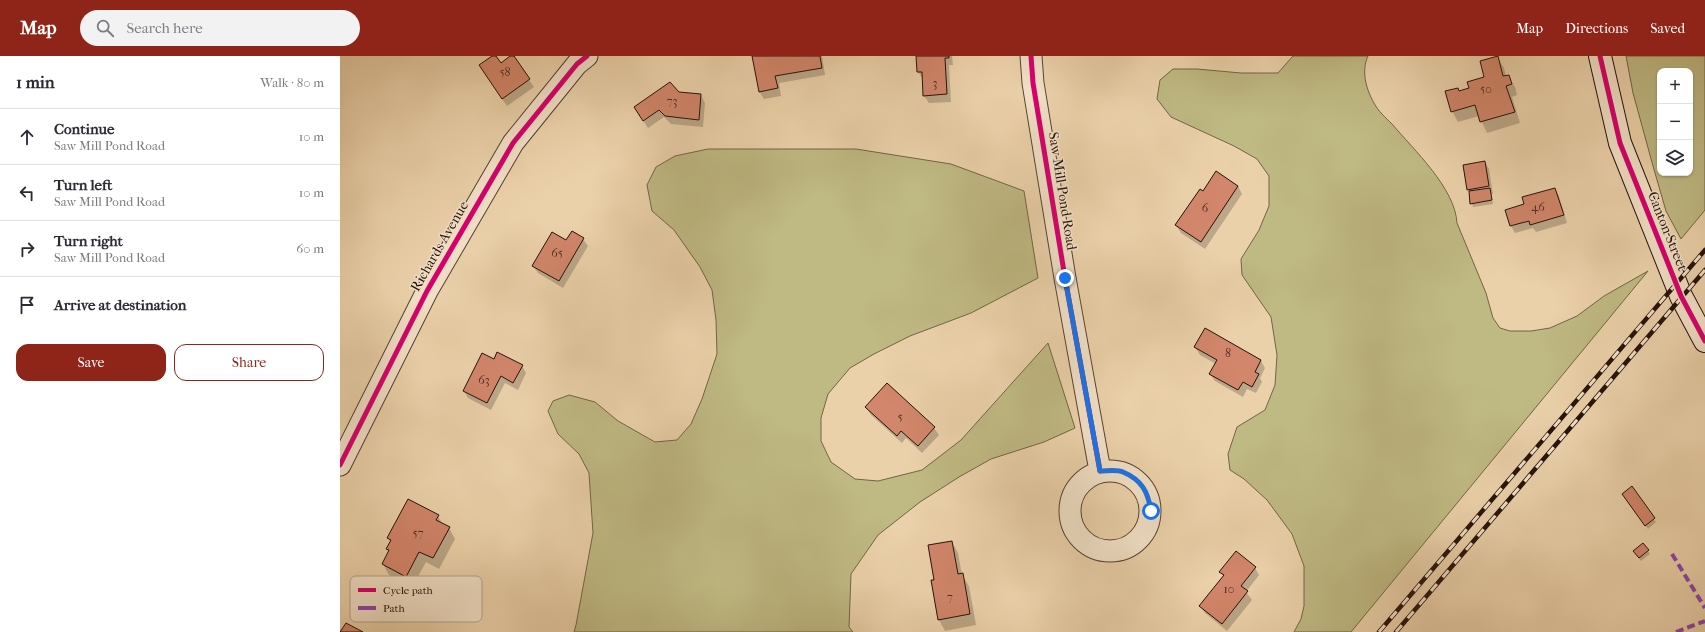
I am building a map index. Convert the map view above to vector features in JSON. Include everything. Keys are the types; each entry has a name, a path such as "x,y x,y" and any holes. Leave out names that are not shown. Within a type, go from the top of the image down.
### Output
{"street":[{"name":"Richards Avenue","path":"340,465 427,291 513,143 578,64 587,56"},
{"name":"Saw Mill Pond Road","path":"1031,56 1033,83 1056,223 1100,471"},
{"name":"Canton Street","path":"1600,56 1620,143 1681,296 1705,341"}],"shaded area":[{"path":"1293,56 1368,56 1365,68 1365,80 1371,98 1380,112 1432,170 1449,196 1455,210 1457,223 1486,293 1493,318 1500,328 1510,331 1531,331 1550,328 1577,316 1604,296 1648,271 1351,632 1294,632 1301,619 1304,606 1304,566 1292,534 1267,500 1244,479 1230,470 1228,454 1237,427 1265,410 1275,385 1277,355 1271,317 1242,275 1241,259 1259,230 1269,206 1269,176 1257,159 1234,146 1171,117 1157,99 1160,80 1173,69 1197,69 1241,73 1278,73"},
{"path":"1626,56 1705,56 1705,210 1681,239 1666,211 1633,93"},
{"path":"708,149 856,149 951,164 1024,191 1038,278 971,313 910,336 850,368 828,394 821,418 821,441 831,462 855,479 878,481 922,470 961,440 1048,343 1075,428 1044,442 991,459 920,502 878,535 851,574 849,627 853,632 574,632 593,533 589,473 579,454 558,434 548,411 553,401 569,395 595,402 618,421 655,442 677,440 691,424 702,399 717,354 716,320 712,290 700,267 674,230 652,211 647,185 656,167 675,156"}],"building":[{"path":"492,56 496,56 501,63 510,56 514,56 530,79 502,99 479,65"},
{"path":"752,56 820,56 822,68 775,76 778,88 759,92"},
{"path":"916,56 949,56 949,58 945,58 947,94 923,96 922,72 917,72"},
{"path":"1498,56 1503,76 1509,75 1512,84 1506,86 1515,112 1480,122 1475,105 1451,112 1445,91 1458,88 1459,91 1469,88 1467,82 1484,77 1480,61"},
{"path":"670,82 679,92 701,94 699,120 665,116 659,110 643,121 634,107"},
{"path":"1485,161 1489,186 1467,190 1463,165"},
{"path":"1216,171 1238,186 1201,242 1175,225 1200,189 1203,191"},
{"path":"1490,188 1492,200 1470,204 1469,191"},
{"path":"1555,188 1564,215 1530,225 1529,221 1510,226 1505,210 1524,204 1522,197"},
{"path":"572,231 584,238 559,281 532,266 552,232 566,240"},
{"path":"1205,328 1261,360 1255,372 1259,374 1252,387 1243,382 1238,390 1209,374 1217,360 1194,347"},
{"path":"497,352 523,365 513,383 501,376 487,403 463,391 482,353 494,359"},
{"path":"887,383 935,427 918,446 901,431 897,436 865,407"},
{"path":"1632,486 1655,518 1645,526 1622,494"},
{"path":"408,499 439,515 436,520 450,527 433,558 419,552 407,576 382,564 389,550 386,549 391,540 387,538"},
{"path":"952,541 958,574 963,573 970,614 938,620 931,580 934,580 928,545"},
{"path":"1643,543 1649,550 1639,558 1633,551"},
{"path":"1236,551 1256,567 1241,586 1248,591 1222,624 1199,606 1224,575 1219,572"},
{"path":"346,623 363,632 340,632"}],"railway":[{"path":"1379,632 1705,250"},
{"path":"1396,632 1705,270"}],"marked path":[{"path":"1672,554 1705,608"},
{"path":"1676,632 1705,621"}],"cycle path":[{"path":"340,465 427,291 513,143 577,64 587,56"},
{"path":"1031,56 1033,83 1065,278 1100,471"},
{"path":"1600,56 1620,143 1681,296 1705,341"}],"route":[{"path":"1065,278 1100,471 1122,471 1141,484 1149,496 1151,511"}]}
